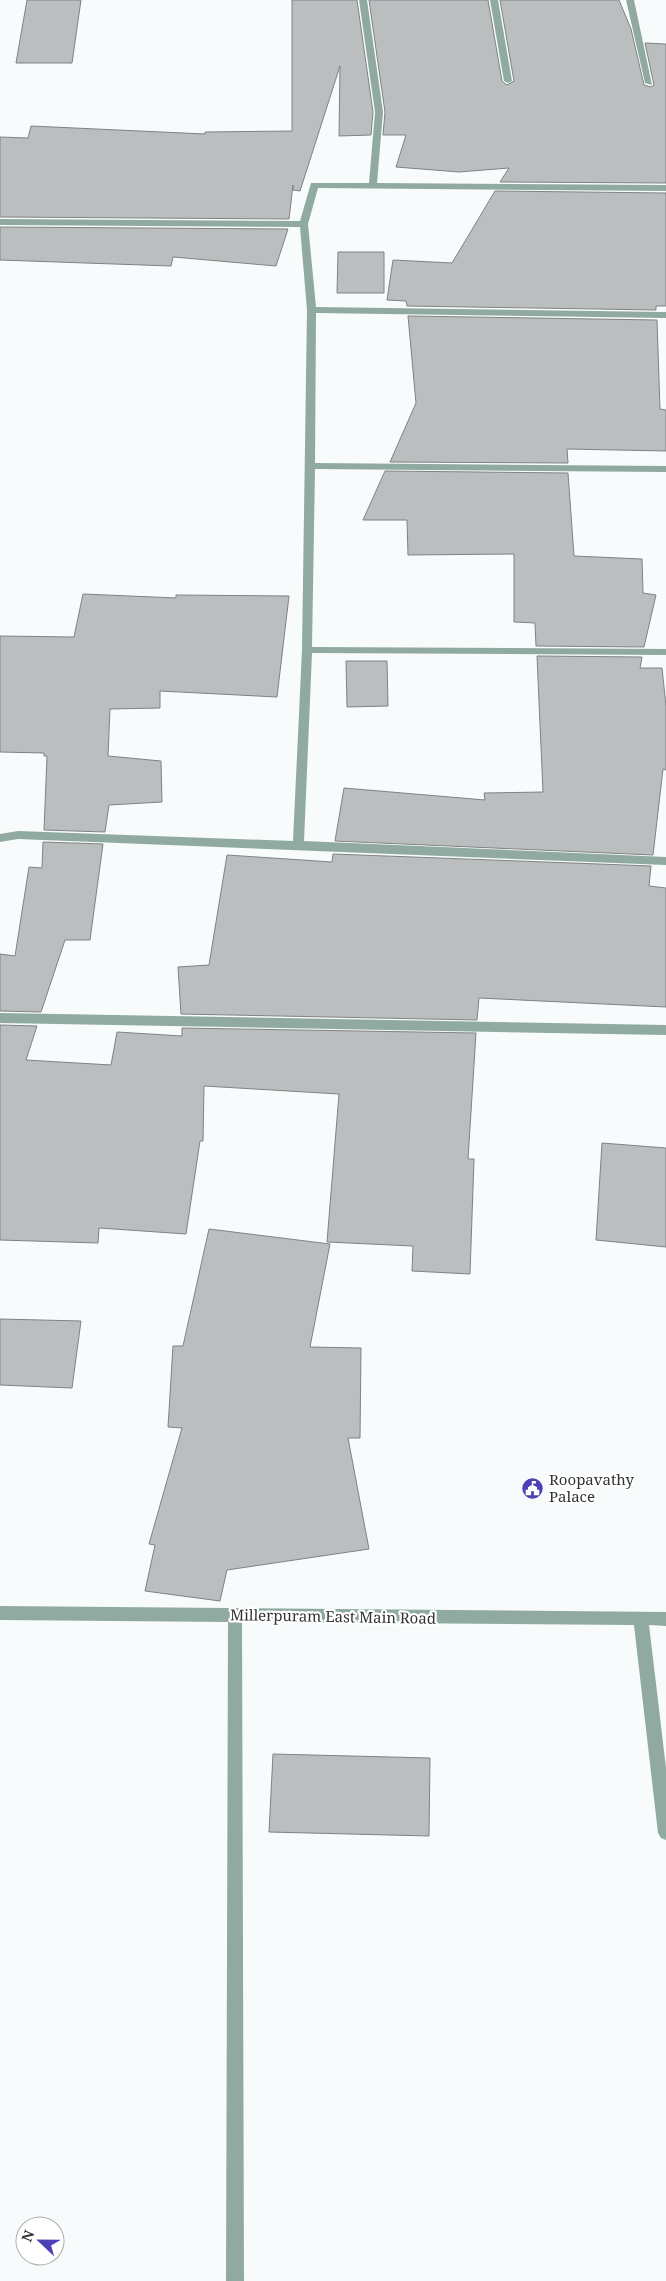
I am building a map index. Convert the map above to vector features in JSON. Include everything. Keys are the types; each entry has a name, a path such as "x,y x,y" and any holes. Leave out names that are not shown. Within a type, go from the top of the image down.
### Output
{"street":[{"path":"363,0 379,112 373,186"},
{"path":"494,0 508,81"},
{"path":"630,0 649,83"},
{"path":"298,845 307,650 312,310 304,224 314,185 666,188"},
{"path":"0,222 304,224"},
{"path":"312,310 666,315"},
{"path":"310,466 666,469"},
{"path":"307,650 666,652"},
{"path":"0,838 18,835 666,861"},
{"path":"0,1018 666,1030"},
{"name":"Millerpuram East Main Road","path":"0,1613 666,1619"},
{"path":"235,1615 235,2281"},
{"path":"641,1619 666,1833"}],"building":[{"path":"27,0 81,0 72,63 16,63"},
{"path":"292,0 357,0 373,112 371,135 339,136 340,66 300,191 293,190 293,185 289,219 0,217 0,137 28,138 31,126 205,134 205,132 292,131"},
{"path":"369,0 488,0 502,81 507,85 514,81 500,0 619,0 631,29 644,85 651,87 654,85 645,43 666,44 666,183 500,182 509,168 459,172 396,167 406,135 383,135 385,112"},
{"path":"495,191 666,193 666,306 656,306 656,310 407,306 406,301 387,300 393,260 452,263"},
{"path":"0,227 288,229 276,266 173,257 171,266 0,260"},
{"path":"338,252 384,252 384,293 337,293"},
{"path":"408,316 657,320 660,409 666,410 666,451 567,449 568,463 390,462 416,403"},
{"path":"385,471 568,473 574,556 642,559 643,593 656,595 644,647 536,646 535,623 514,622 514,554 408,555 407,520 363,520"},
{"path":"83,594 176,598 176,595 289,596 277,697 160,691 160,708 110,709 108,756 161,761 162,802 109,805 105,832 44,830 47,756 44,756 44,753 0,752 0,636 74,637"},
{"path":"537,656 642,657 640,668 662,668 666,706 666,770 663,769 653,855 335,841 344,788 485,800 484,793 543,792"},
{"path":"346,661 387,661 388,706 347,707"},
{"path":"43,842 103,844 90,940 65,940 41,1012 0,1011 0,954 15,956 29,867 42,868"},
{"path":"333,854 651,866 649,886 666,888 666,1007 479,998 477,1020 181,1014 178,967 209,965 227,855 332,862"},
{"path":"0,1025 37,1026 26,1060 111,1065 117,1032 182,1036 182,1028 476,1033 468,1159 474,1159 470,1274 412,1271 413,1246 327,1242 339,1094 204,1086 203,1141 200,1141 186,1234 99,1228 98,1243 0,1240"},
{"path":"602,1143 666,1148 666,1247 596,1240"},
{"path":"209,1229 330,1244 310,1347 361,1348 360,1438 348,1438 369,1549 227,1570 220,1601 145,1591 155,1545 149,1544 182,1428 168,1427 173,1346 183,1346"},
{"path":"0,1319 81,1321 72,1388 0,1385"},
{"path":"273,1754 430,1758 429,1836 269,1832"}],"place":[{"name":"Roopavathy Palace","path":"533,1488"}]}
